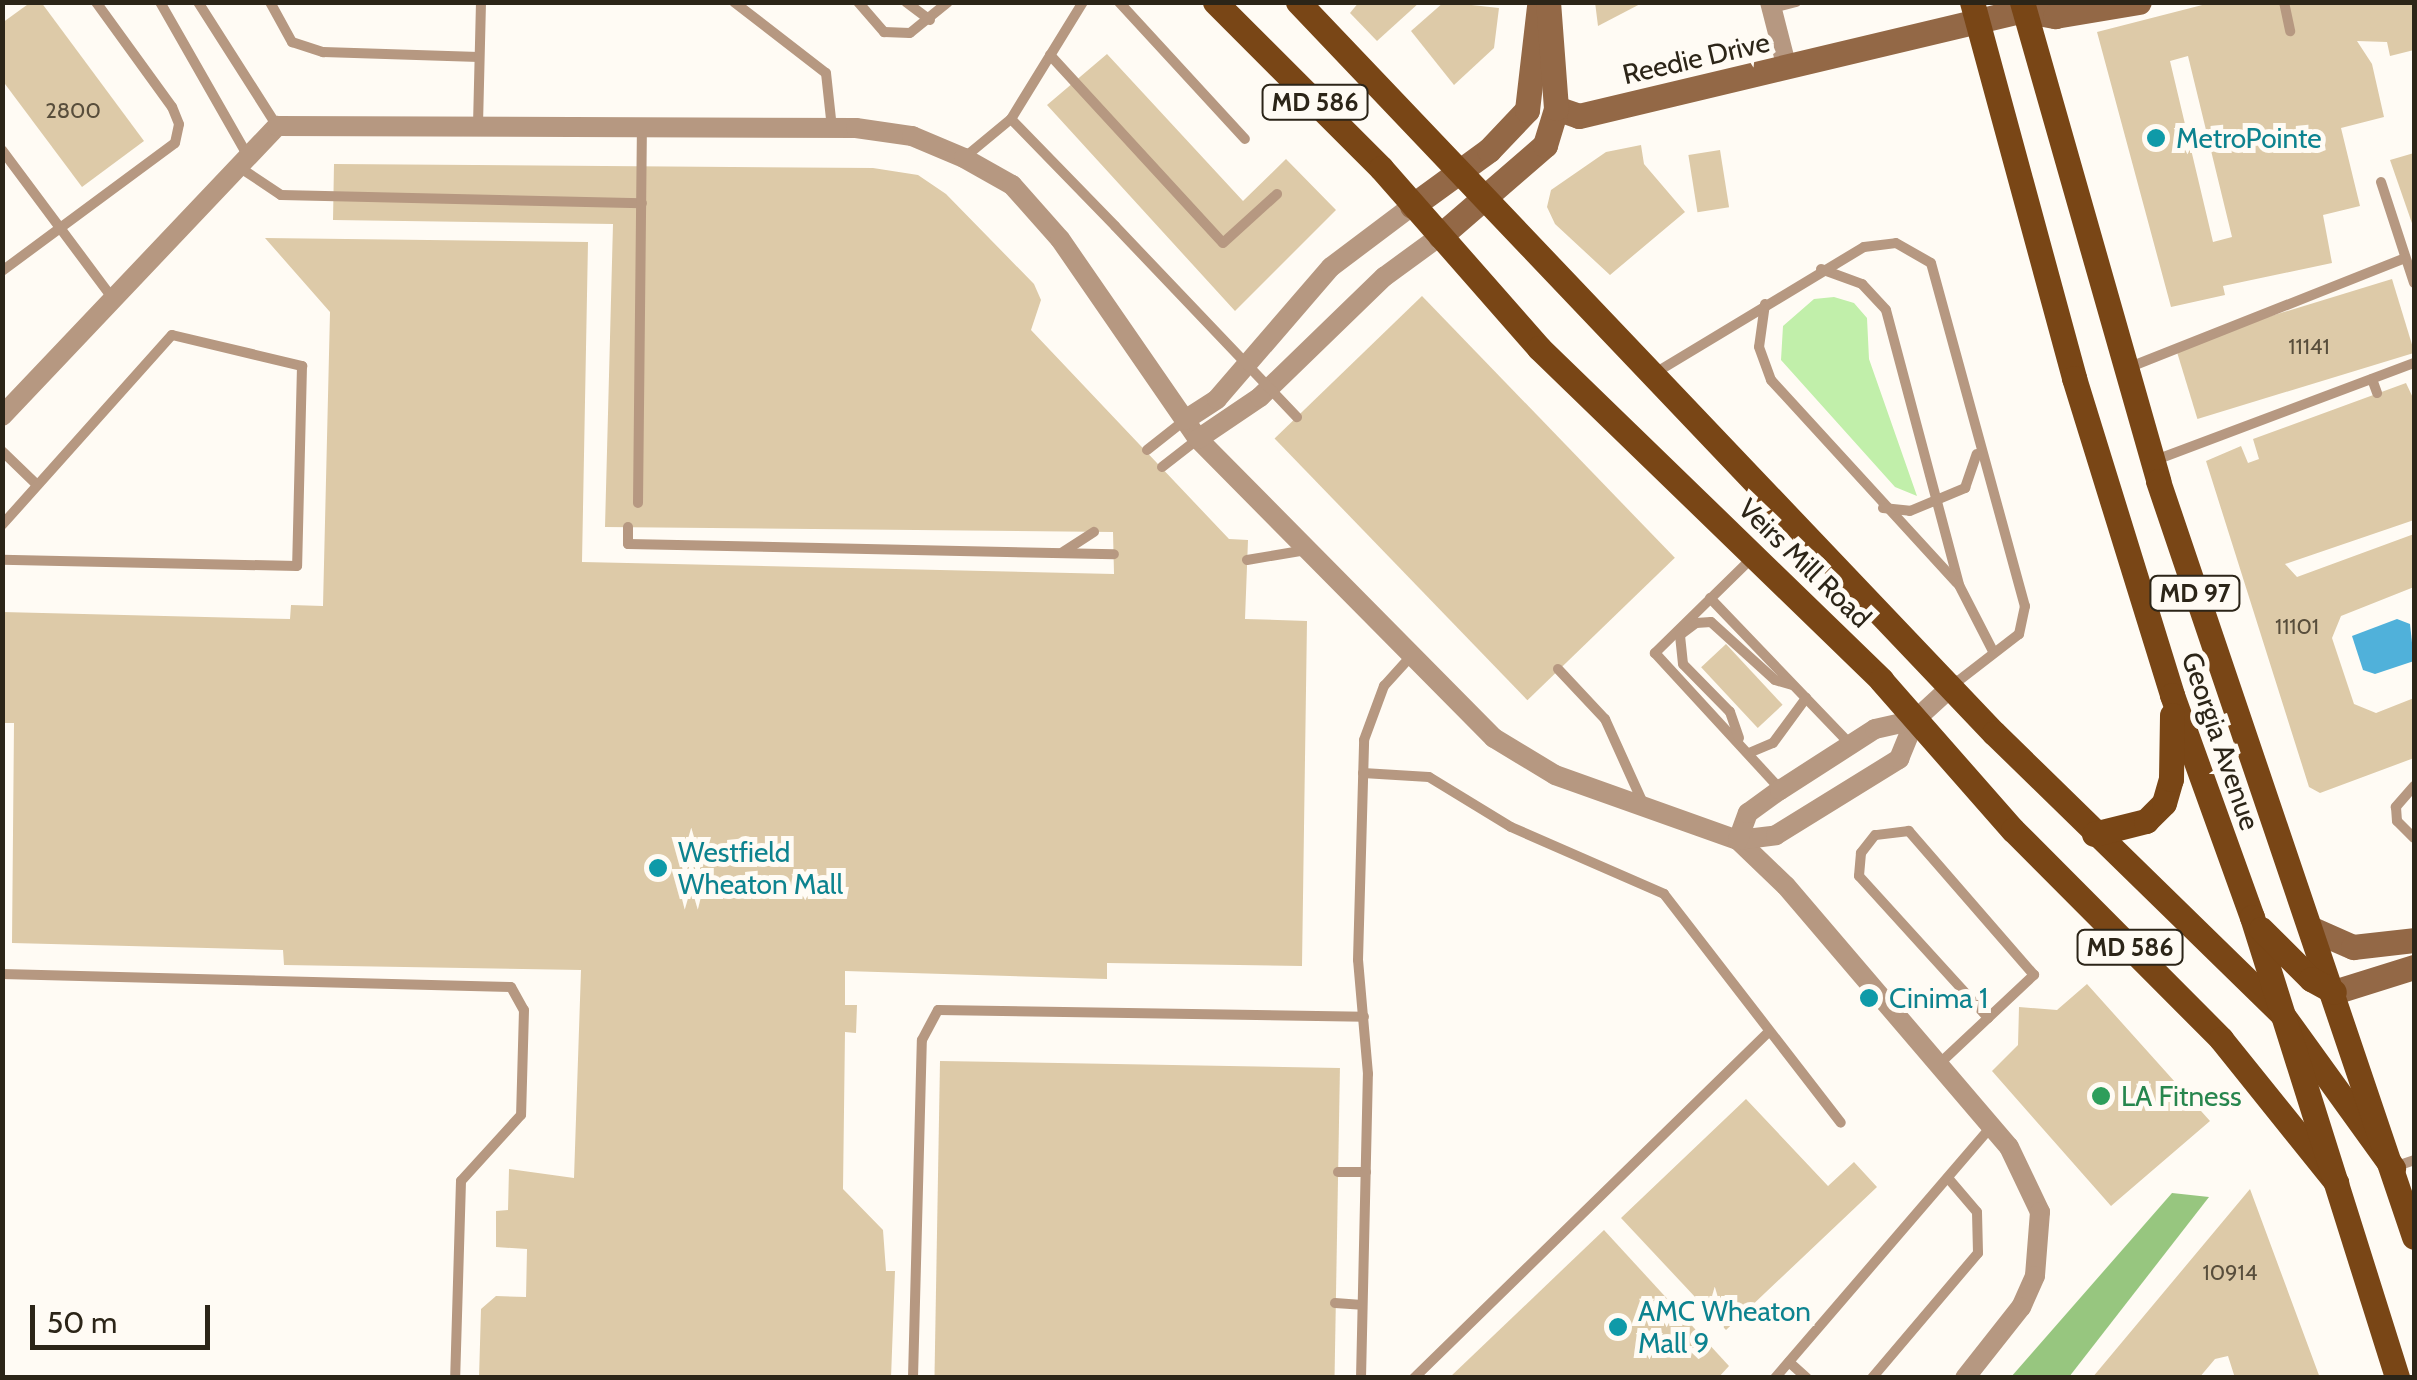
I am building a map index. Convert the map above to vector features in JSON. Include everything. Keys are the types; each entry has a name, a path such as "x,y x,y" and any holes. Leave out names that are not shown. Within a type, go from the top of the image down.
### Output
{"main road":[{"name":"Veirs Mill Road","path":"1215,2 1412,206 1540,348 1754,556 1915,720 2012,830 2221,1039 2336,1182"},
{"name":"Veirs Mill Road","path":"1298,2 2094,834 2282,1014 2404,1164"},
{"name":"Georgia Avenue","path":"2026,5 2152,462 2334,992 2404,1164 2414,1237"},
{"name":"Georgia Avenue","path":"1974,12 2074,378 2172,695 2252,917 2398,1378"},
{"path":"2094,834 2146,821 2164,803 2171,780 2172,695"},
{"path":"2252,917 2280,952 2334,992"}],"street":[{"path":"1184,420 1218,399 1331,267 1461,171 1527,110 1540,2"},
{"path":"1198,439 1260,397 1384,276 1488,200 1546,145 1556,108 1548,2"},
{"name":"Reedie Drive","path":"1556,108 1579,116 1787,68 1974,12 2026,5 2055,16 2139,2"},
{"path":"1771,5 1787,68"},
{"path":"2,416 277,126 832,128 912,136 964,158 1012,185 1060,238 1198,439 1494,738 1555,774 1738,840 1786,886 1991,1128 2028,1180 2042,1236 2021,1307 1965,1378"},
{"path":"1738,840 1776,835 1900,758 1915,720 1954,685"},
{"path":"1738,840 1748,814 1780,790 1875,729 1915,720"},
{"path":"2312,929 2353,946 2414,940"},
{"path":"2334,992 2414,967"}],"lane":[{"path":"2,271 174,144 179,124 96,2"},
{"path":"160,2 244,162 281,195 642,203"},
{"path":"198,2 277,126"},
{"path":"270,2 292,42 323,52 480,57"},
{"path":"478,125 480,2"},
{"path":"734,2 826,73 832,128"},
{"path":"858,2 884,32 910,33 935,17 948,2"},
{"path":"906,2 935,17"},
{"path":"964,158 1011,118 1083,2"},
{"path":"1119,2 1245,139"},
{"path":"1771,5 1796,2"},
{"path":"2284,2 2290,31"},
{"path":"1050,55 1223,243 1277,194"},
{"path":"1011,118 1297,417"},
{"path":"638,503 642,126"},
{"path":"2,150 113,299"},
{"path":"2381,182 2414,284"},
{"path":"1652,375 1864,246 1896,243 1931,262 1978,450 2025,606 2019,634 1954,685"},
{"path":"2124,370 2405,258"},
{"path":"1821,269 1862,284 1886,310 1959,585 1994,654"},
{"path":"1765,304 1759,347 1771,380 1882,508 1959,585"},
{"path":"2,525 172,335 302,366 298,566 2,560"},
{"path":"2152,462 2414,363"},
{"path":"2372,379 2377,393"},
{"path":"1147,450 1184,420"},
{"path":"1162,467 1198,439"},
{"path":"1882,508 1910,511 1940,502 1965,488 1978,450"},
{"path":"2,451 36,484"},
{"path":"628,527 628,544 1114,554"},
{"path":"1062,552 1094,532"},
{"path":"1248,560 1309,550"},
{"path":"1754,556 1655,653 1780,790"},
{"path":"1710,598 1850,745"},
{"path":"1745,748 1730,712 1683,664 1680,635 1696,622 1710,622 1775,680 1792,685"},
{"path":"1361,1378 1366,1172 1364,1017 1358,960 1364,773 1371,710 1412,654"},
{"path":"1558,669 1606,719 1643,803"},
{"path":"1745,748 1773,743 1806,698"},
{"path":"1364,773 1429,777 1511,827 1646,883 1677,909 1840,1122"},
{"path":"2414,786 2396,807 2397,822 2414,838"},
{"path":"1937,1066 2034,975 1909,831 1875,835 1861,853 1859,876 1988,1018"},
{"path":"2,974 511,988 524,1010 523,1101 521,1114 461,1181 455,1378"},
{"path":"913,1378 922,1040 938,1010 1364,1017"},
{"path":"1414,1378 1768,1032"},
{"path":"1776,1378 1991,1128"},
{"path":"1338,1172 1366,1172"},
{"path":"1872,1378 1978,1252 1977,1212 1948,1178"},
{"path":"1335,1304 1362,1305"},
{"path":"1789,1362 1807,1378"}],"green space":[{"path":"1834,297 1854,303 1867,318 1869,359 1917,496 1895,487 1781,360 1783,326 1814,299"},
{"path":"2172,1193 2209,1197 2069,1377 2011,1377"}],"water":[{"path":"2397,619 2410,624 2414,661 2375,674 2363,670 2352,636"}],"building":[{"path":"31,2 41,2 144,141 82,187 2,80 2,23"},
{"path":"1359,2 1420,2 1377,41 1350,13"},
{"path":"1444,2 1499,8 1494,48 1454,85 1411,31"},
{"path":"1595,2 1644,2 1598,26"},
{"path":"2214,2 2414,2 2414,50 2390,56 2387,42 2357,41 2372,64 2384,117 2341,128 2360,206 2323,215 2332,263 2223,286 2225,295 2171,307 2097,32","holes":["2188,56 2232,237 2213,242 2170,61"]},
{"path":"1107,54 1243,201 1286,159 1336,210 1235,311 1047,105"},
{"path":"1641,145 1644,164 1685,212 1610,275 1555,224 1547,207 1551,190 1606,152"},
{"path":"1720,150 1729,207 1697,212 1688,155"},
{"path":"2414,153 2414,229 2390,160"},
{"name":"Westfield Wheaton Mall","path":"334,164 873,168 918,175 946,194 1034,284 1041,300 1031,330 1229,539 1248,540 1245,619 1307,621 1302,966 1107,963 1107,979 845,971 845,1005 857,1005 856,1033 845,1032 843,1189 883,1230 886,1271 895,1271 891,1378 479,1378 481,1309 496,1296 526,1297 527,1249 496,1247 496,1211 508,1210 509,1169 574,1178 581,970 284,965 283,950 12,943 14,723 2,723 2,612 290,619 291,605 323,606 330,312 265,238 588,242 582,562 1114,574 1113,532 605,527 613,224 333,220"},
{"path":"2392,279 2414,353 2197,419 2175,345"},
{"path":"1422,296 1675,558 1527,700 1275,438"},
{"path":"2406,383 2414,400 2414,520 2285,564 2297,577 2414,534 2414,587 2341,616 2332,638 2354,704 2376,713 2414,698 2414,758 2320,793 2309,787 2206,461 2241,446 2248,463 2259,459 2253,439"},
{"path":"1726,644 1783,705 1758,728 1701,667"},
{"name":"LA Fitness","path":"2087,984 2210,1121 2111,1206 1992,1071 2018,1045 2019,1007 2057,1010"},
{"path":"940,1061 1340,1068 1335,1378 934,1378"},
{"path":"1746,1099 1828,1186 1854,1162 1877,1187 1726,1330 1621,1218"},
{"path":"2250,1189 2320,1378 2235,1378 2228,1356 2215,1359 2199,1378 2092,1378"},
{"path":"1604,1230 1729,1366 1718,1378 1449,1378"}],"place":[{"name":"MetroPointe","path":"2156,138"},
{"name":"Westfield Wheaton Mall","path":"658,868"},
{"name":"Cinima 1","path":"1869,998"},
{"name":"LA Fitness","path":"2101,1096"},
{"name":"AMC Wheaton Mall 9","path":"1618,1327"}]}
